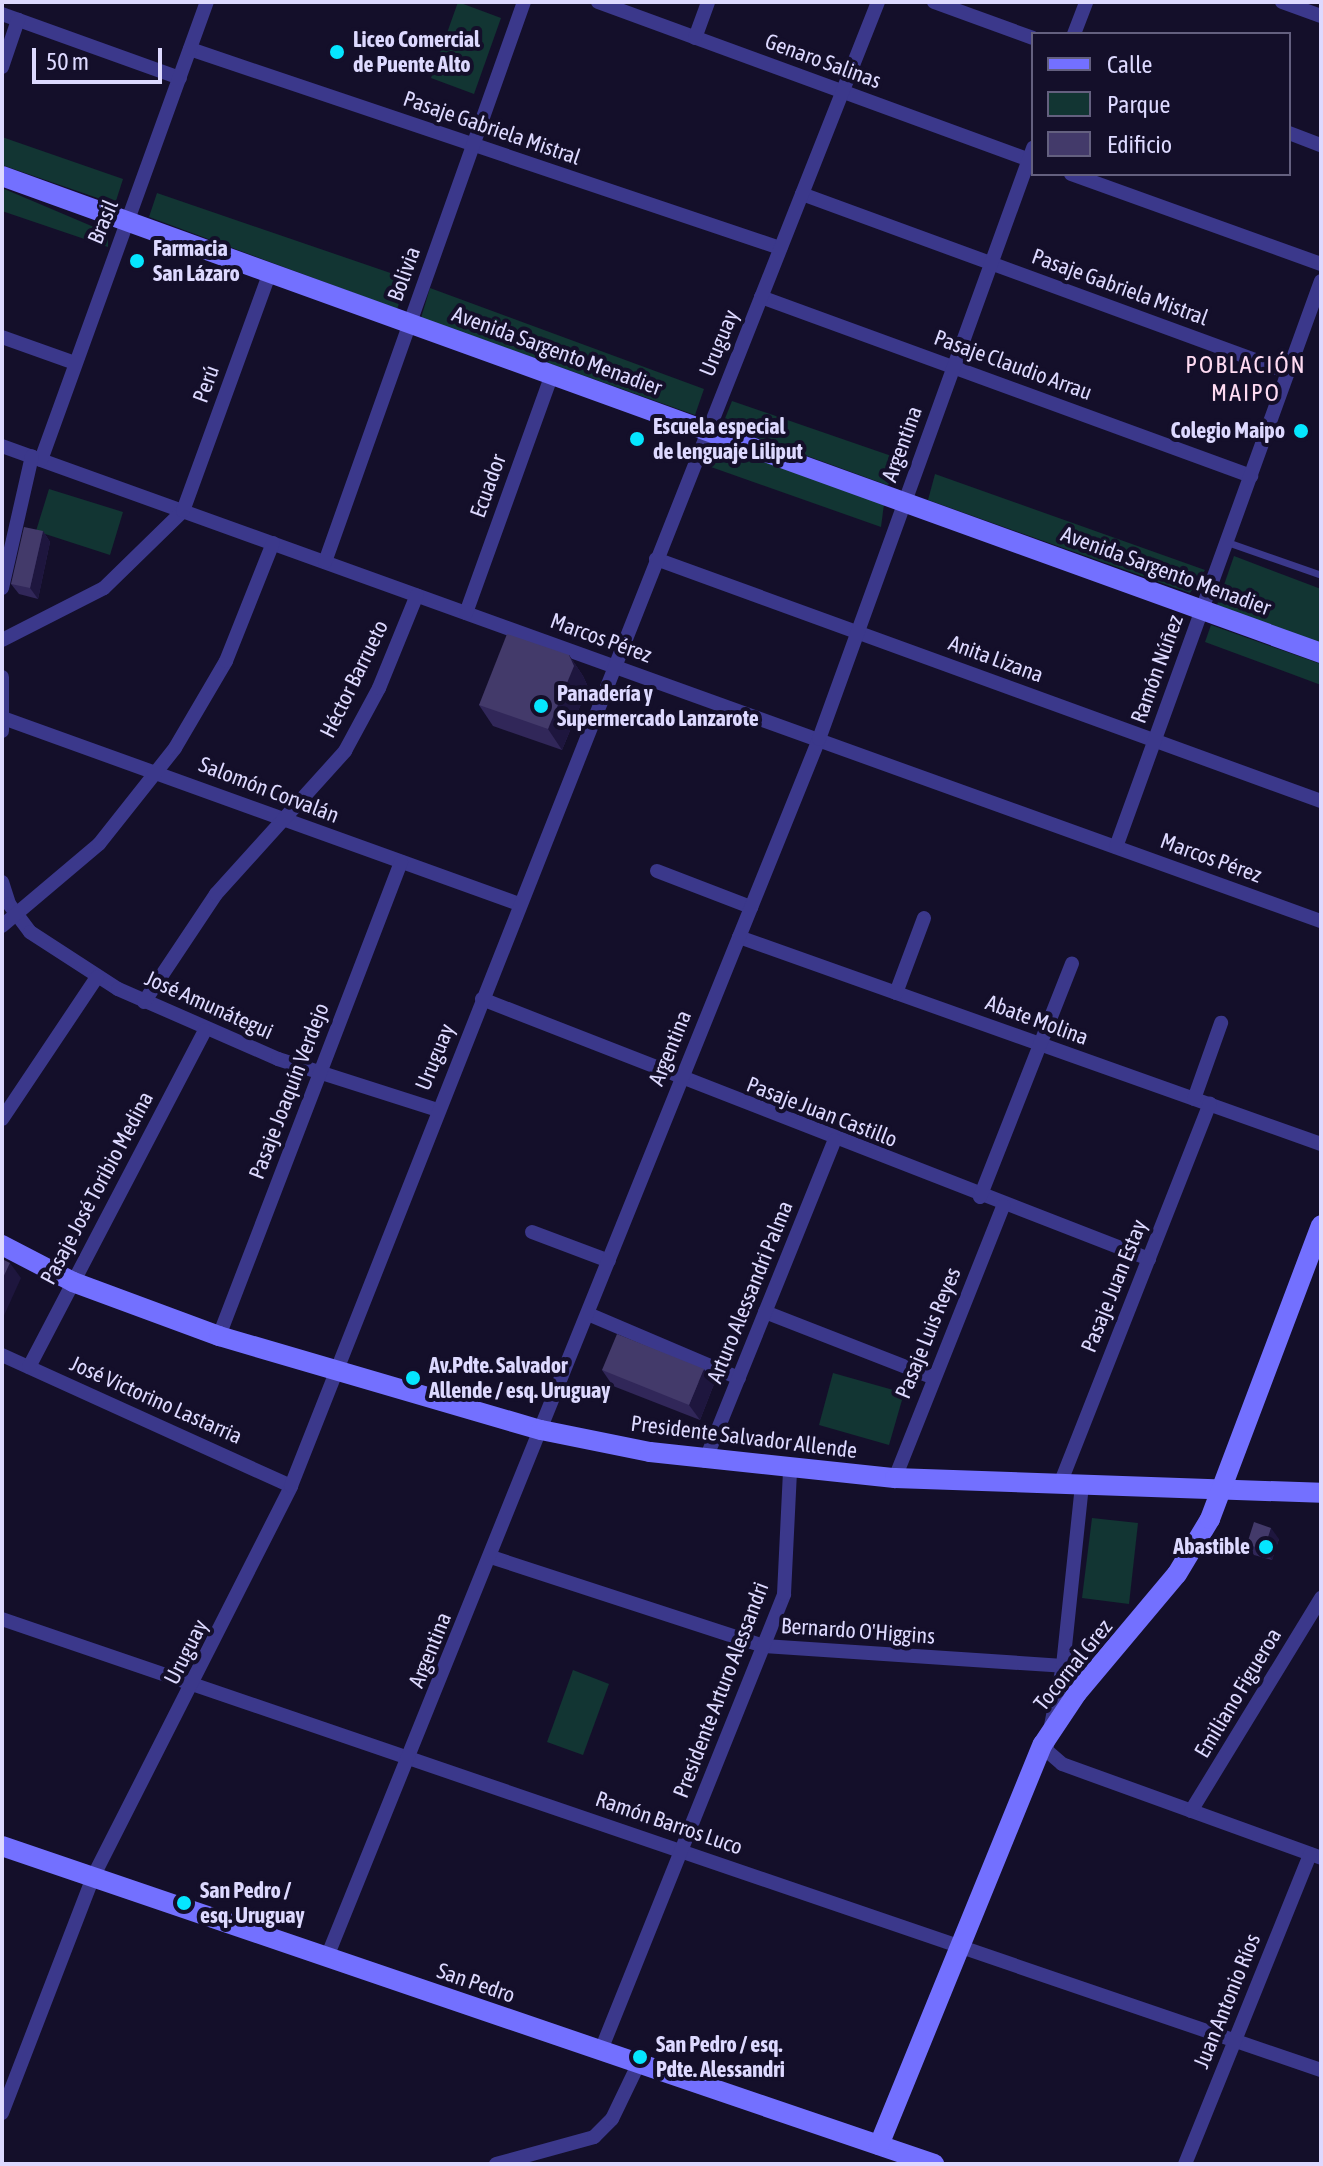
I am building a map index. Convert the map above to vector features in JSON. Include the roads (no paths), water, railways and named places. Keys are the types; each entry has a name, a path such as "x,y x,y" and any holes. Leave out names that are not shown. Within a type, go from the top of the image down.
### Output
{"main road":[{"name":"Avenida Sargento Menadier","path":"2,176 1321,653"},
{"name":"Tocornal Grez","path":"879,2145 1043,1744 1090,1678 1177,1574 1224,1490 1321,1225"},
{"name":"Presidente Salvador Allende","path":"2,1245 73,1282 219,1336 333,1372 541,1430 705,1461 895,1478 1321,1493"},
{"name":"San Pedro","path":"2,1846 934,2164"}],"street":[{"name":"Brasil","path":"37,458 129,222 207,2"},
{"name":"Bolivia","path":"325,562 524,2"},
{"name":"Genaro Salinas","path":"598,2 842,92 1031,156"},
{"path":"695,38 708,2"},
{"name":"Uruguay","path":"2,2113 93,1877 194,1685 291,1486 333,1372 878,2"},
{"path":"934,2 1031,37"},
{"path":"1075,32 1086,2"},
{"path":"1282,2 1321,16"},
{"path":"2,14 180,78"},
{"path":"2,67 18,20"},
{"name":"Pasaje Gabriela Mistral","path":"190,49 780,248"},
{"path":"1291,134 1321,145"},
{"name":"Argentina","path":"327,1957 411,1758 819,739 1031,159"},
{"path":"1077,176 1321,264"},
{"name":"Pasaje Gabriela Mistral","path":"802,194 1288,372"},
{"name":"Perú","path":"183,511 270,272"},
{"name":"Ramón Núñez","path":"1116,847 1321,281"},
{"name":"Pasaje Claudio Arrau","path":"761,297 1251,476"},
{"path":"2,337 75,363"},
{"name":"Ecuador","path":"466,613 552,374"},
{"name":"Marcos Pérez","path":"2,446 1321,921"},
{"path":"2,588 37,458"},
{"path":"2,640 104,588 183,511"},
{"path":"2,926 99,844 158,772 226,661 273,543"},
{"name":"Anita Lizana","path":"656,559 1321,801"},
{"name":"Héctor Barrueto","path":"144,1002 216,894 317,788 357,732 417,595"},
{"path":"2,677 2,731"},
{"name":"Salomón Corvalán","path":"3,718 519,904"},
{"name":"Pasaje Joaquín Verdejo","path":"219,1336 401,862"},
{"path":"657,871 751,907"},
{"name":"José Amunátegui","path":"2,882 15,915 38,938 97,977 144,1002 205,1030 319,1074 438,1110"},
{"path":"896,993 924,918"},
{"name":"Abate Molina","path":"739,937 1321,1144"},
{"path":"980,1197 1072,964"},
{"path":"2,1119 97,977"},
{"name":"Pasaje Juan Castillo","path":"482,999 1003,1206 1149,1259"},
{"path":"1194,1099 1221,1023"},
{"name":"Pasaje José Toribio Medina","path":"29,1367 205,1030"},
{"name":"Pasaje Juan Estay","path":"1060,1484 1210,1104"},
{"name":"Arturo Alessandri Palma","path":"705,1461 835,1140"},
{"name":"Pasaje Luis Reyes","path":"895,1478 1003,1206"},
{"path":"532,1232 609,1261"},
{"path":"765,1312 934,1378"},
{"path":"588,1314 739,1378"},
{"name":"José Victorino Lastarria","path":"2,1355 291,1486"},
{"name":"Presidente Arturo Alessandri","path":"601,2050 764,1646 787,1577 790,1470"},
{"path":"1082,1485 1063,1666 1043,1744 1055,1761 1316,1856"},
{"name":"Bernardo O'Higgins","path":"491,1557 764,1646 1063,1666 1090,1678"},
{"name":"Emiliano Figueroa","path":"1191,1811 1321,1598"},
{"name":"Ramón Barros Luco","path":"2,1619 1321,2070"},
{"name":"Juan Antonio Ríos","path":"1185,2164 1235,2040 1316,1856"},
{"path":"496,2164 594,2137 612,2119 639,2063"}],"lane":[{"path":"1227,542 1321,575"}],"place":[{"name":"Liceo Comercial de Puente Alto","path":"337,52"},
{"name":"Farmacia San Lázaro","path":"137,261"},
{"name":"Colegio Maipo","path":"1301,431"},
{"name":"Escuela especial de lenguaje Liliput","path":"637,439"},
{"name":"Panadería y Supermercado Lanzarote","path":"541,706"},
{"name":"Av.Pdte. Salvador Allende / esq. Uruguay","path":"413,1378"},
{"name":"Abastible","path":"1266,1547"},
{"name":"San Pedro / esq. Uruguay","path":"184,1903"},
{"name":"San Pedro / esq. Pdte. Alessandri","path":"640,2057"}],"district":[{"name":"POBLACIÓN MAIPO","path":"1246,379"}]}
